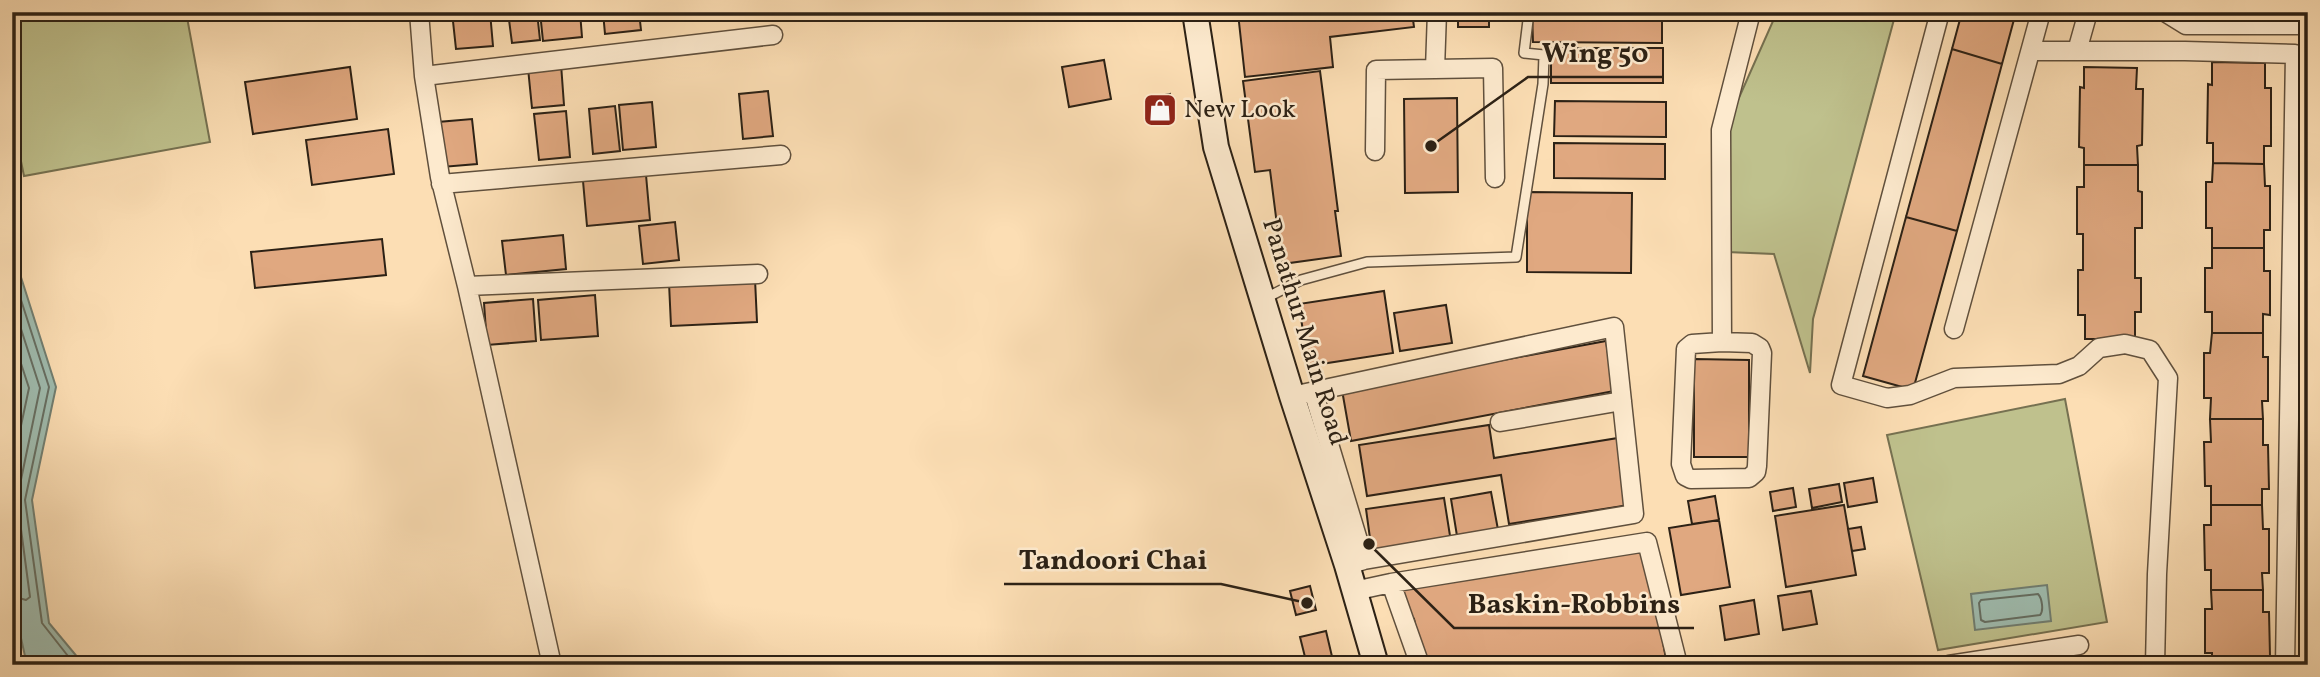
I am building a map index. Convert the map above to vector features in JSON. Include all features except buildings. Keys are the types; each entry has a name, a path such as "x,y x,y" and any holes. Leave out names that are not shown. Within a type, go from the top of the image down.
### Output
{"street":[{"path":"419,12 424,76 442,184 552,665"},
{"path":"1435,69 1437,12"},
{"path":"1722,342 1721,130 1751,12"},
{"path":"1940,12 1841,385 1887,398 1910,396 1954,378 2059,374 2079,366 2099,348 2125,344 2151,349 2168,378 2157,574 2155,665"},
{"path":"1954,330 2042,12"},
{"path":"2077,51 2088,12"},
{"path":"2165,12 2186,25 2211,18 2308,25"},
{"name":"Panathur Main Road","path":"1196,16 1216,147 1263,299 1302,393 1356,563 1354,591 1376,665"},
{"path":"424,76 773,35"},
{"path":"2031,51 2295,54 2299,298 2289,389 2285,665"},
{"path":"1375,150 1376,70 1493,68 1495,178"},
{"path":"442,184 781,155"},
{"path":"467,286 758,274"},
{"path":"1302,393 1614,327 1634,514 1356,563"},
{"path":"1722,342 1752,343 1760,348 1762,353 1756,472 1749,478 1691,479 1685,476 1681,464 1686,349 1692,344 1722,342"},
{"path":"2289,389 2308,389"},
{"path":"1500,422 1622,401"},
{"path":"1354,591 1647,542 1678,665"},
{"path":"1391,583 1420,665"},
{"path":"1949,665 2080,645"}],"lane":[{"path":"1196,16 1224,12"},
{"path":"1263,299 1301,280 1367,262 1516,257 1544,84 1544,55 1524,53 1529,12"}],"green space":[{"path":"12,12 186,12 210,142 24,176 12,117"},
{"path":"1777,12 1896,12 1813,319 1810,373 1774,254 1727,252 1726,127"},
{"path":"2065,399 2107,622 1938,650 1887,435"},
{"path":"2300,414 2308,414 2308,665 2304,665"}],"water":[{"path":"12,249 56,387 32,500 49,623 84,665 27,665 12,598"},
{"path":"2047,585 2051,621 1975,630 1971,594"}],"place":[{"name":"New Look","path":"1160,110"},
{"name":"Wing 50","path":"1431,146"},
{"name":"Baskin-Robbins","path":"1369,544"},
{"name":"Tandoori Chai","path":"1307,603"}]}
